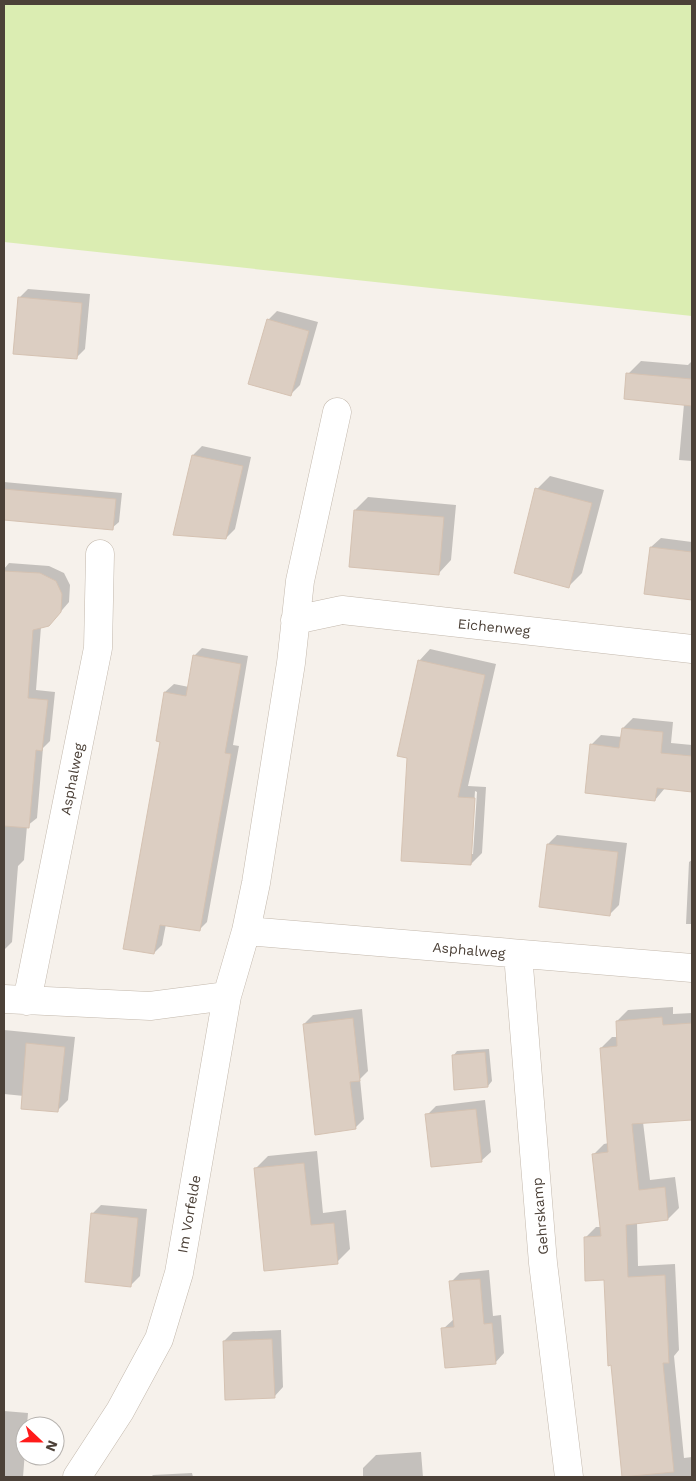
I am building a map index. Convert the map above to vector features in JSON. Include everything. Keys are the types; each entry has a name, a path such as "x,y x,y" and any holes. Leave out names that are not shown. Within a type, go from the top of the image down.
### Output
{"street":[{"path":"246,932 256,883 291,663 300,581 337,412"},
{"name":"Asphalweg","path":"100,554 98,648 16,1000 150,1006 227,996"},
{"name":"Eichenweg","path":"295,620 342,610 692,649"},
{"name":"Asphalweg","path":"246,932 692,968"},
{"name":"Im Vorfelde","path":"77,1477 120,1411 159,1339 179,1272 227,996 246,932"},
{"name":"Gehrskamp","path":"518,954 544,1263 569,1477"}],"green space":[{"path":"4,4 692,4 692,316 4,242"}],"building":[{"path":"18,297 82,303 77,359 13,354"},
{"path":"267,319 309,331 291,396 248,384"},
{"path":"626,373 692,379 692,406 624,399"},
{"path":"192,455 243,466 226,539 173,535"},
{"path":"535,488 592,503 569,588 514,573"},
{"path":"4,489 116,499 113,530 4,520"},
{"path":"354,510 444,517 439,575 349,567"},
{"path":"650,547 692,552 692,600 644,594"},
{"path":"4,571 40,573 56,581 62,594 61,612 49,626 33,630 28,698 48,700 42,751 36,750 29,828 4,826"},
{"path":"193,655 241,664 225,753 231,754 200,931 160,925 154,954 123,949 160,742 156,741 164,692 186,696"},
{"path":"418,660 485,675 458,797 475,798 471,865 401,861 407,758 397,756"},
{"path":"622,728 663,732 661,753 692,756 692,792 657,788 655,801 585,793 590,744 619,748"},
{"path":"547,844 618,852 610,916 539,907"},
{"path":"662,1017 663,1025 692,1023 692,1120 632,1124 639,1190 665,1187 668,1220 626,1225 628,1277 665,1275 669,1363 663,1363 674,1472 622,1477 611,1365 608,1366 604,1280 585,1281 584,1237 601,1236 592,1154 608,1152 600,1048 617,1046 616,1021"},
{"path":"353,1018 360,1081 350,1082 356,1129 315,1135 303,1024"},
{"path":"26,1043 65,1047 58,1112 21,1109"},
{"path":"485,1052 488,1087 454,1090 452,1055"},
{"path":"476,1109 482,1162 431,1167 425,1114"},
{"path":"304,1163 311,1225 334,1223 338,1264 264,1271 254,1168"},
{"path":"91,1213 138,1218 131,1287 85,1282"},
{"path":"480,1279 484,1324 492,1323 496,1364 445,1368 441,1328 454,1327 449,1281"},
{"path":"272,1339 275,1398 225,1400 223,1341"}]}
